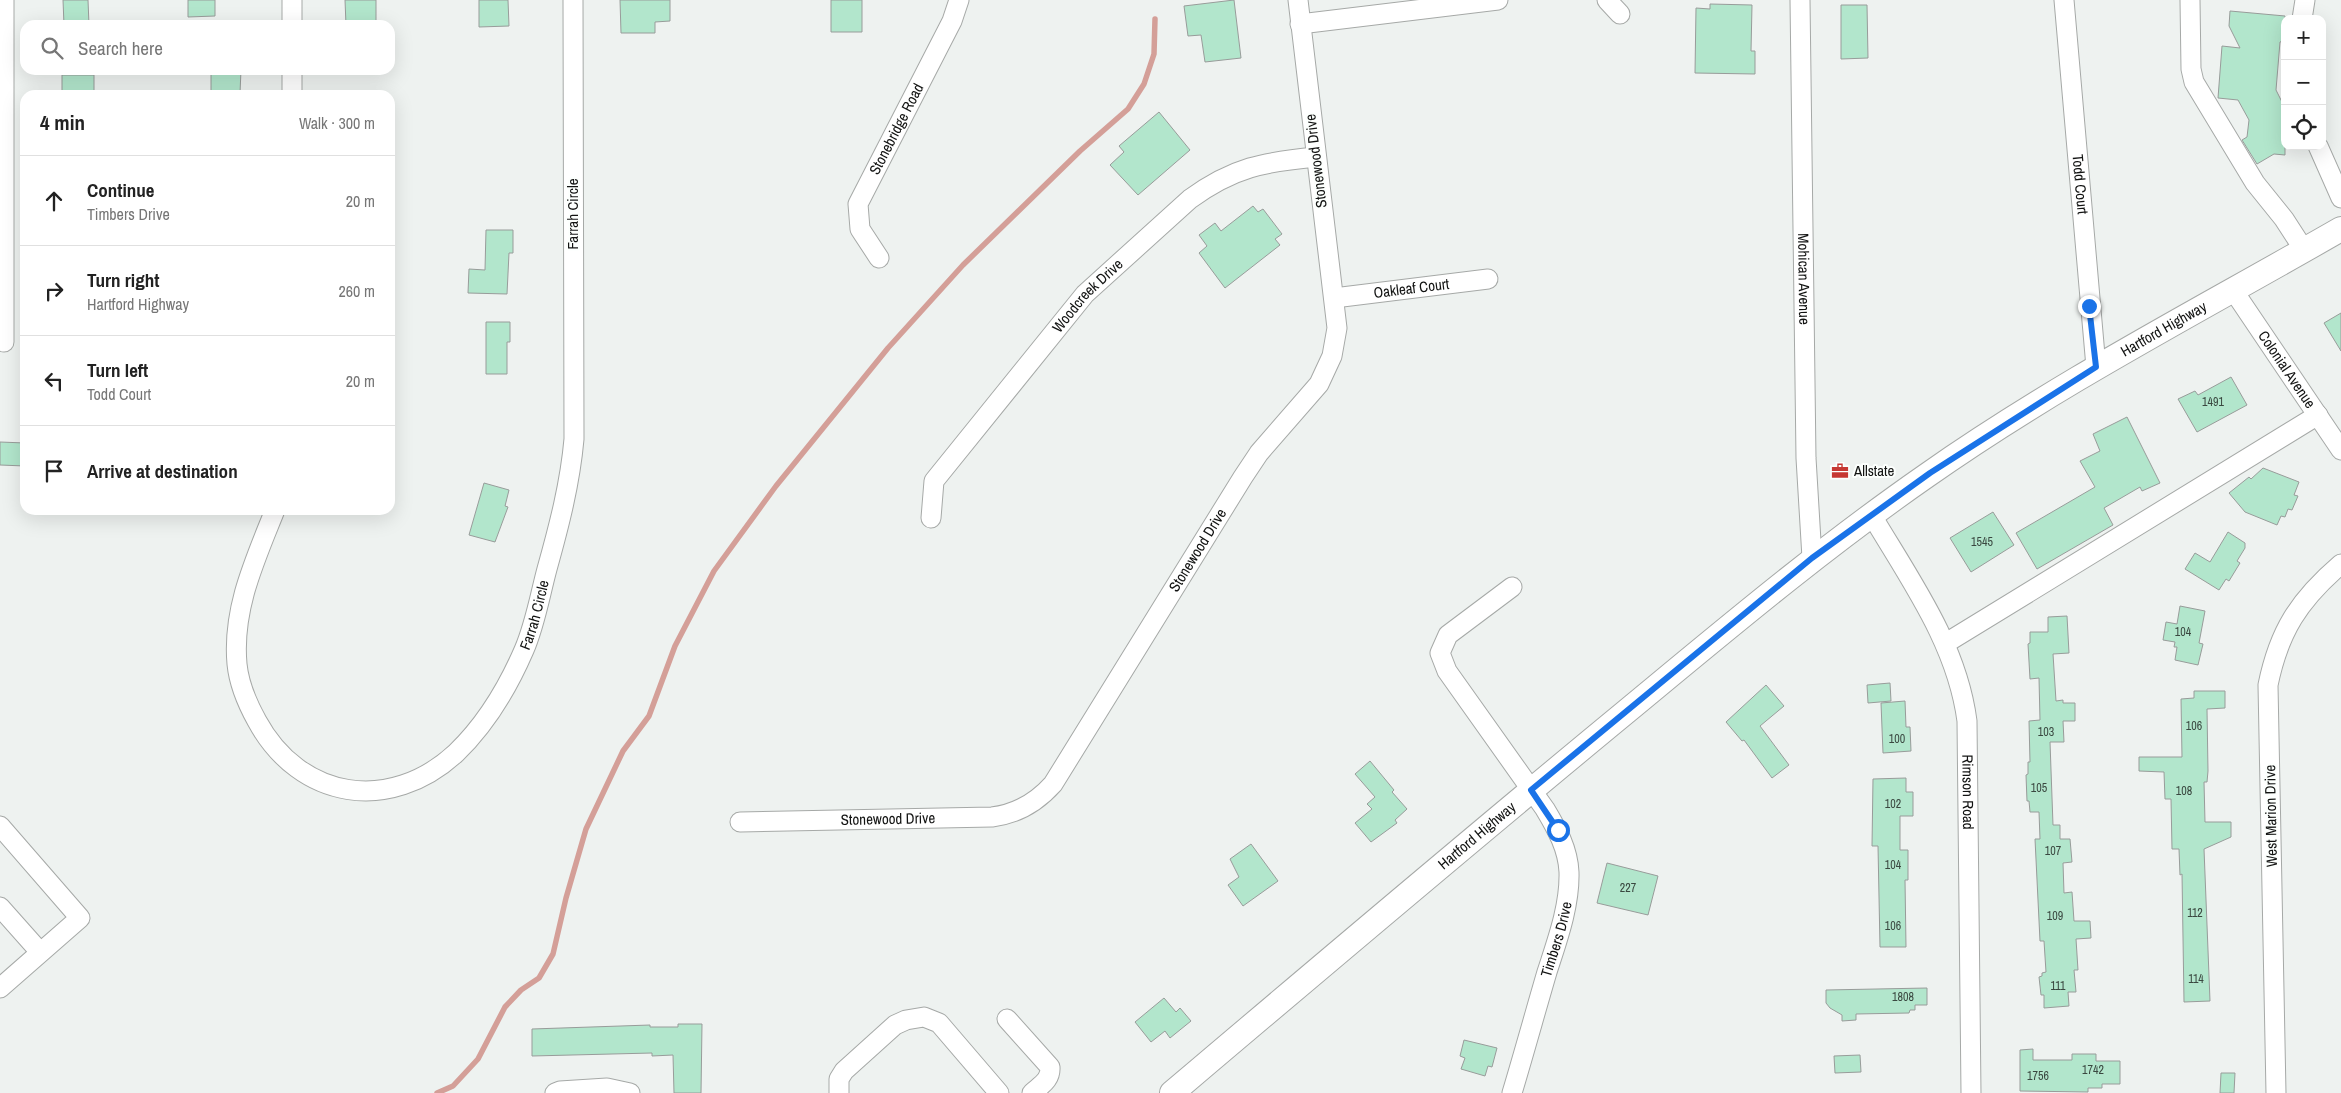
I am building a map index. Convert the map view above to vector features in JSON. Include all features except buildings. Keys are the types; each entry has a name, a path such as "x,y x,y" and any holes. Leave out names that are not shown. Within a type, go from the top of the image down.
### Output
{"main road":[{"name":"Hartford Highway","path":"1172,1093 1531,790 1812,558 1871,514 1938,467 2096,367 2341,228"}],"street":[{"path":"4,0 4,342"},
{"path":"292,0 292,20"},
{"name":"Farrah Circle","path":"273,515 244,589 236,641 240,685 263,733 279,753 294,767 312,779 332,787 357,791 394,788 429,773 455,753 480,727 507,685 525,648 564,507 574,439 573,0"},
{"name":"Stonebridge Road","path":"879,258 860,230 858,204 952,22 959,0"},
{"name":"Stonewood Drive","path":"740,822 992,817 1015,812 1036,801 1052,784 1243,477 1259,454 1319,384 1326,370 1335,342 1337,328 1334,298 1298,0"},
{"path":"1300,24 1498,0"},
{"path":"1607,0 1620,14"},
{"name":"Mohican Avenue","path":"1800,0 1806,458 1812,558"},
{"name":"Todd Court","path":"2064,0 2089,306 2096,367"},
{"path":"2190,0 2191,69 2194,82 2255,184 2284,219 2304,250"},
{"path":"2303,15 2305,0"},
{"path":"292,75 292,90"},
{"path":"2320,150 2341,198"},
{"name":"Woodcreek Drive","path":"931,518 934,481 1085,294 1190,199 1209,185 1233,173 1267,162 1316,156"},
{"name":"Oakleaf Court","path":"1334,298 1488,279"},
{"name":"Colonial Avenue","path":"2233,290 2341,450"},
{"path":"1946,642 2318,416"},
{"name":"Rimson Road","path":"1871,514 1946,642 1958,675 1967,721 1970,1093"},
{"name":"West Marion Drive","path":"2276,1093 2268,685 2273,659 2286,626 2308,596 2341,564"},
{"name":"Timbers Drive","path":"1512,587 1448,635 1440,653 1447,672 1558,830 1565,851 1568,880 1560,928 1512,1093"},
{"path":"0,826 80,918 0,988"},
{"path":"0,907 40,952"},
{"path":"839,1093 839,1079 852,1064 895,1025 906,1020 924,1017 939,1023 999,1093"},
{"path":"1008,1019 1050,1067 1051,1074 1047,1081 1032,1093"},
{"path":"555,1093 560,1090 607,1088 630,1093"}],"waterway":[{"path":"437,1093 453,1086 478,1059 505,1007 521,990 539,978 553,954 566,898 586,829 623,751 649,716 675,646 714,571 776,486 888,348 963,265 1080,151 1128,109 1144,84 1154,54 1155,19"}],"place":[{"name":"Allstate","path":"1840,471"}],"route":[{"path":"1558,830 1531,790 1812,558 1930,473 2030,407 2096,367 2089,306"}]}
